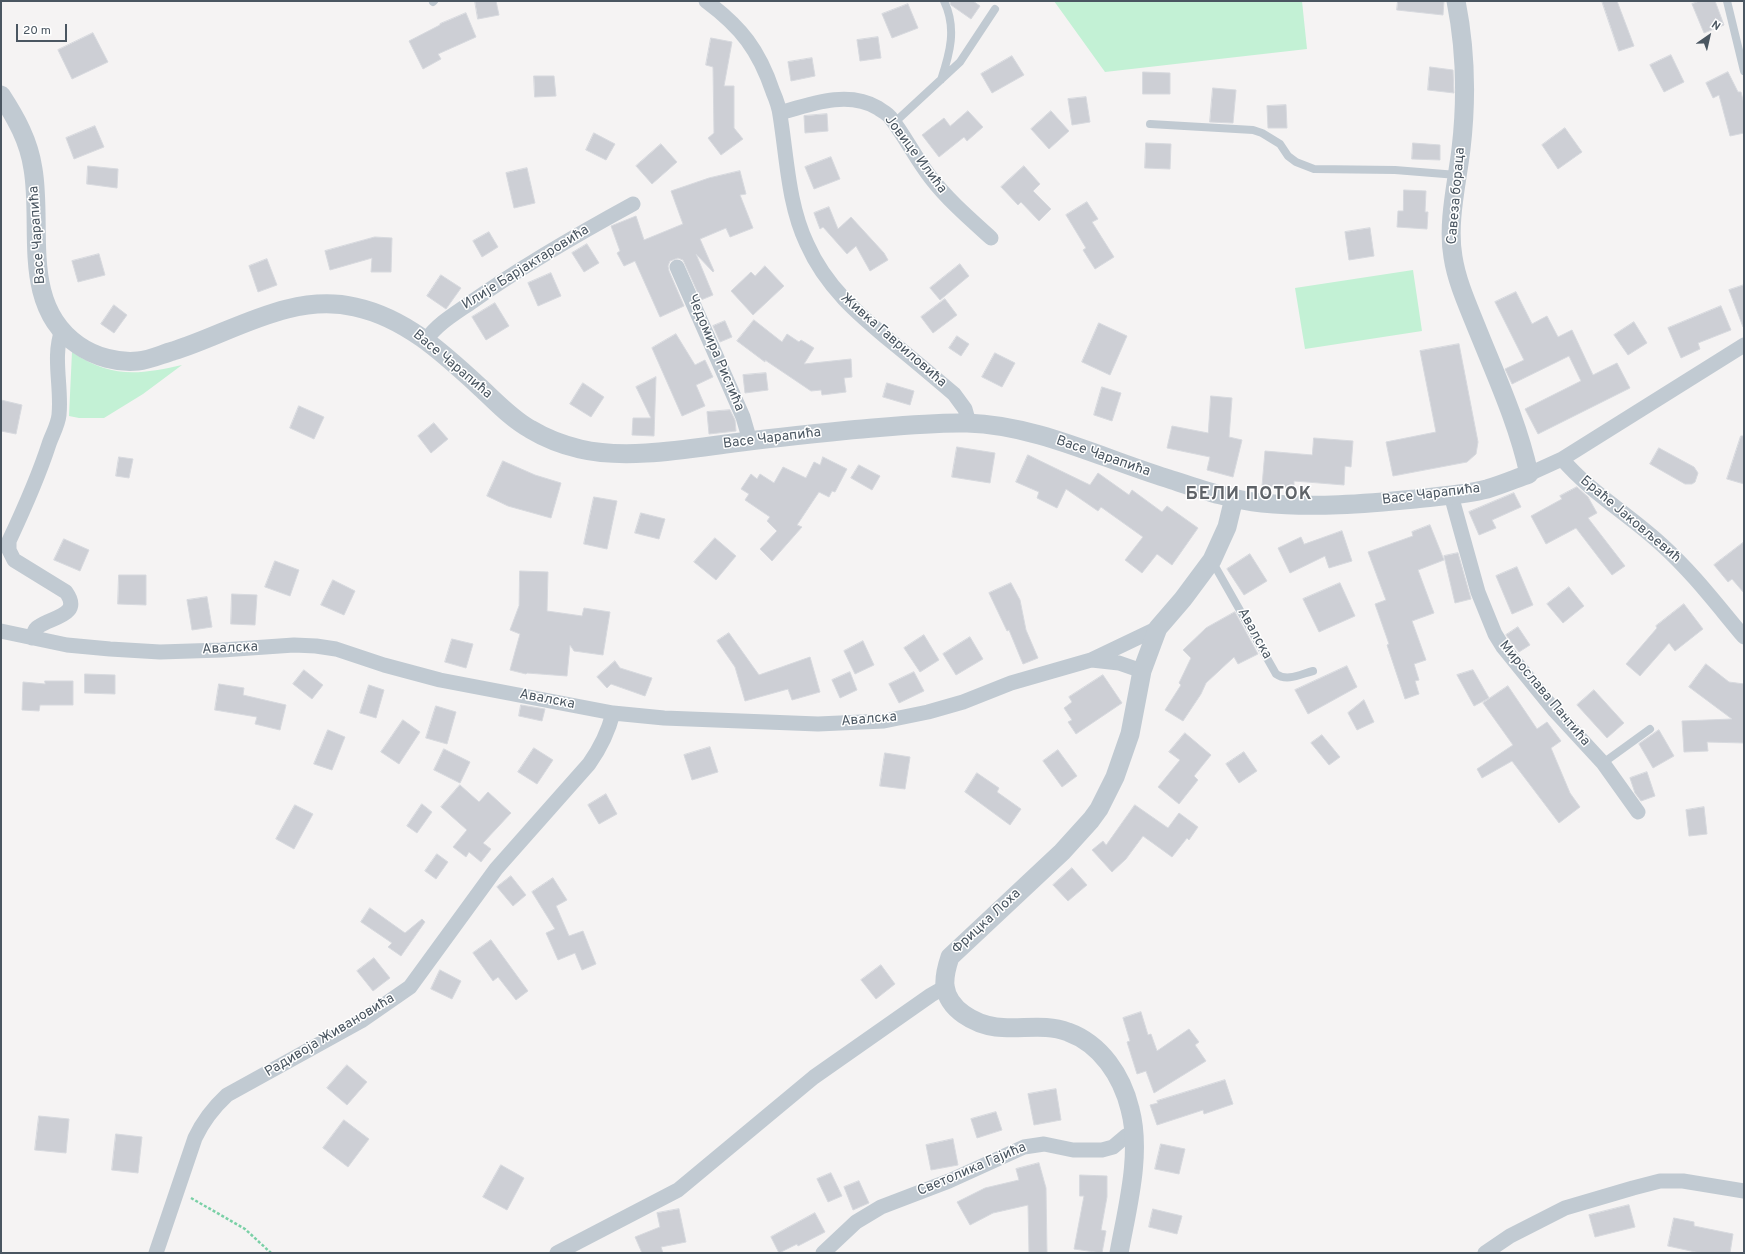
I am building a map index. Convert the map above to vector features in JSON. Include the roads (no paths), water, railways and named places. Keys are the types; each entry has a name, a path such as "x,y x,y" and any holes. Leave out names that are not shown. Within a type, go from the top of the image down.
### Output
{"street":[{"name":"Живка Гавриловића","path":"706,1 743,34 754,47 770,82 780,113 784,152 793,208 807,245 819,267 835,290 853,309 954,394 965,409 969,423"},
{"name":"Савеза бораца","path":"1456,1 1462,33 1465,69 1463,121 1451,232 1453,258 1466,301 1516,426 1529,474"},
{"name":"Васе Чарапића","path":"1,95 24,135 31,156 34,175 39,278 47,307 62,330 80,346 108,359 140,361 186,347 240,324 275,313 310,305 328,304 356,307 389,318 426,340 451,360 516,420 542,436 594,452 638,453 912,424 969,423 1024,431 1163,477 1234,498 1264,503 1334,505 1451,495 1485,490 1529,474 1562,459 1744,345"},
{"name":"Јовице Илића","path":"780,113 808,104 837,99 853,99 875,107 889,116 931,178 950,200 991,238"},
{"name":"Илије Барјактаровића","path":"426,340 432,331 441,323 490,289 552,250 633,204"},
{"name":"Чедомира Ристића","path":"677,266 743,417 750,441"},
{"path":"32,638 35,629 38,626 59,618 68,611 71,606 71,599 66,592 14,560 9,550 9,541 38,477 59,416 60,386 57,349 62,330"},
{"name":"Браће Јаковљевић","path":"1562,459 1580,479 1634,520 1684,566 1744,636"},
{"name":"Мирослава Пантића","path":"1451,495 1478,592 1495,634 1503,647 1555,711 1603,763 1638,812"},
{"name":"Авалска","path":"1091,660 1118,663 1142,671 1158,628 1183,599 1212,560 1227,527 1234,498"},
{"name":"Авалска","path":"1,631 67,645 160,652 222,650 294,645 316,646 336,649 384,665 440,680 613,713 664,718 761,723 818,724 884,721 928,712 963,702 1011,683 1091,660 1158,628"},
{"name":"Фрицка Лоха","path":"945,987 946,970 950,957 1062,852 1099,809 1115,777 1131,730 1142,671"},
{"name":"Радивоја Живановића","path":"156,1253 200,1128 216,1105 227,1095 361,1021 410,987 496,869 589,764 606,737 613,713"},
{"path":"557,1253 678,1190 814,1077 931,995 945,987 949,998 955,1007 967,1017 981,1024 997,1027 1052,1027 1074,1034 1092,1044 1108,1062 1123,1088 1130,1109 1134,1132 1132,1171 1119,1253"},
{"name":"Светолика Гајића","path":"823,1253 856,1222 881,1206 949,1181 1024,1147 1032,1144 1044,1144 1073,1150 1102,1150 1113,1147 1126,1136 1134,1132"},
{"path":"1485,1253 1510,1236 1566,1208 1660,1181 1683,1181 1744,1191"}],"lane":[{"path":"940,83 952,45 952,26 949,12 944,1"},
{"path":"1727,1 1744,71"},
{"path":"894,123 940,83 960,62 995,9"},
{"path":"1150,124 1253,130 1280,144 1288,156 1296,162 1314,169 1395,170 1457,175"},
{"name":"Авалска","path":"1212,560 1276,674 1281,678 1286,678 1313,670"},
{"path":"1603,763 1650,728"}],"district":[{"name":"БЕЛИ ПОТОК","path":"1249,495"}]}
